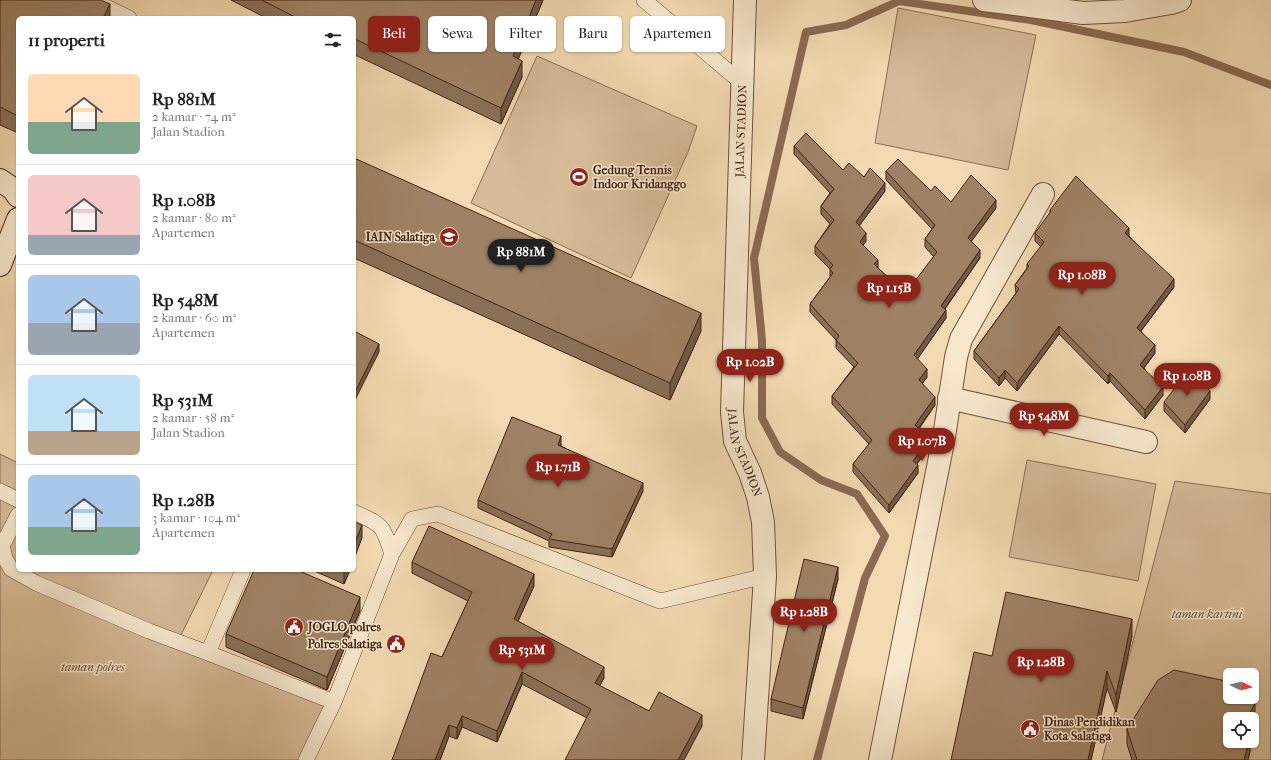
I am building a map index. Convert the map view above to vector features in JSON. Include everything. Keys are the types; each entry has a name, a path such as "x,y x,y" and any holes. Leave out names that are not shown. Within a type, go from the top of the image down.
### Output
{"street":[{"name":"JALAN STADION","path":"745,0 732,412 735,441 750,473 758,497 763,522 765,576 754,760"},
{"path":"984,0 1083,13 1125,11 1180,0"},
{"path":"0,180 13,189 16,193"},
{"path":"880,760 944,437 949,398 961,339 1043,194"},
{"path":"0,265 16,225"},
{"path":"949,398 1146,442"}],"lane":[{"path":"92,0 125,16"},
{"path":"644,0 742,83"},
{"path":"0,491 16,499"},
{"path":"356,513 378,524 387,534 392,554"},
{"path":"306,760 334,702 392,554 412,519 438,514 660,601 765,576"},
{"path":"16,519 2,546 5,558 11,568 16,571"},
{"path":"18,572 36,583 142,628 334,702"},
{"path":"208,654 242,572"},
{"path":"358,600 372,606"}],"green space":[{"path":"898,8 1036,35 1008,170 875,143"},
{"name":"Gedung Tennis Indoor Kridanggo","path":"537,56 697,126 688,152 631,278 471,203"},
{"name":"taman polres","path":"0,454 16,462 16,572 212,572 181,635 328,703 299,760 0,760"},
{"path":"1027,460 1156,484 1138,581 1009,557"},
{"name":"taman kartini","path":"1175,481 1271,494 1271,760 1102,760"}],"building":[{"path":"0,0 101,0 110,4 104,16 16,16 16,115 0,107"},
{"path":"262,0 536,0 529,16 495,16 495,52 515,52 513,56 522,61 501,108 383,52 420,52 420,16 368,16 368,45 356,39 356,16 293,16"},
{"path":"806,133 843,170 849,163 864,177 870,168 885,183 856,222 866,233 860,242 878,260 874,264 905,294 937,252 925,239 935,225 886,171 898,159 931,191 935,186 951,202 971,175 996,200 968,238 980,250 941,306 946,310 914,355 927,369 919,380 935,397 915,425 929,439 913,461 918,465 889,505 853,464 872,440 832,396 858,363 836,340 839,336 810,304 833,273 830,269 833,265 815,246 834,220 821,206 834,189 794,146"},
{"path":"356,159 701,313 670,383 356,241"},
{"path":"1076,176 1129,228 1125,233 1174,279 1137,328 1155,345 1140,365 1163,387 1145,410 1110,373 1108,376 1059,326 1017,383 1005,370 999,378 974,351 1019,289 1015,285 1029,266 1027,264 1044,242 1035,233 1051,211 1050,210"},
{"path":"356,332 379,344 356,390"},
{"path":"1189,370 1210,391 1185,425 1164,402"},
{"path":"512,417 561,436 558,445 643,483 612,549 549,539 552,534 478,500"},
{"path":"356,523 362,525 356,540"},
{"path":"429,526 534,574 514,619 604,667 595,683 649,711 659,692 702,715 678,760 565,760 591,709 522,672 497,731 462,716 457,728 449,725 435,760 392,760 431,653 442,657 472,592 412,562"},
{"path":"804,559 838,567 803,708 771,699"},
{"name":"JOGLO polres","path":"253,572 302,572 360,597 327,677 226,634"},
{"path":"1006,592 1132,619 1116,695 1107,671 1088,760 951,760 974,652 992,656"},
{"path":"1174,670 1223,680 1223,704 1255,704 1250,712 1223,712 1223,748 1247,748 1244,760 1137,760 1127,729 1158,680"}],"waterway":[{"path":"817,760 865,578 885,536 857,494 821,480 780,452 762,418 762,340 754,258 806,32 846,25 899,1 1031,20 1184,52 1271,85"}],"place":[{"name":"Gedung Tennis Indoor Kridanggo","path":"579,177"},
{"name":"IAIN Salatiga","path":"449,237"},
{"name":"JOGLO polres","path":"294,627"},
{"name":"Polres Salatiga","path":"396,644"},
{"name":"Dinas Pendidikan Kota Salatiga","path":"1030,729"}]}
